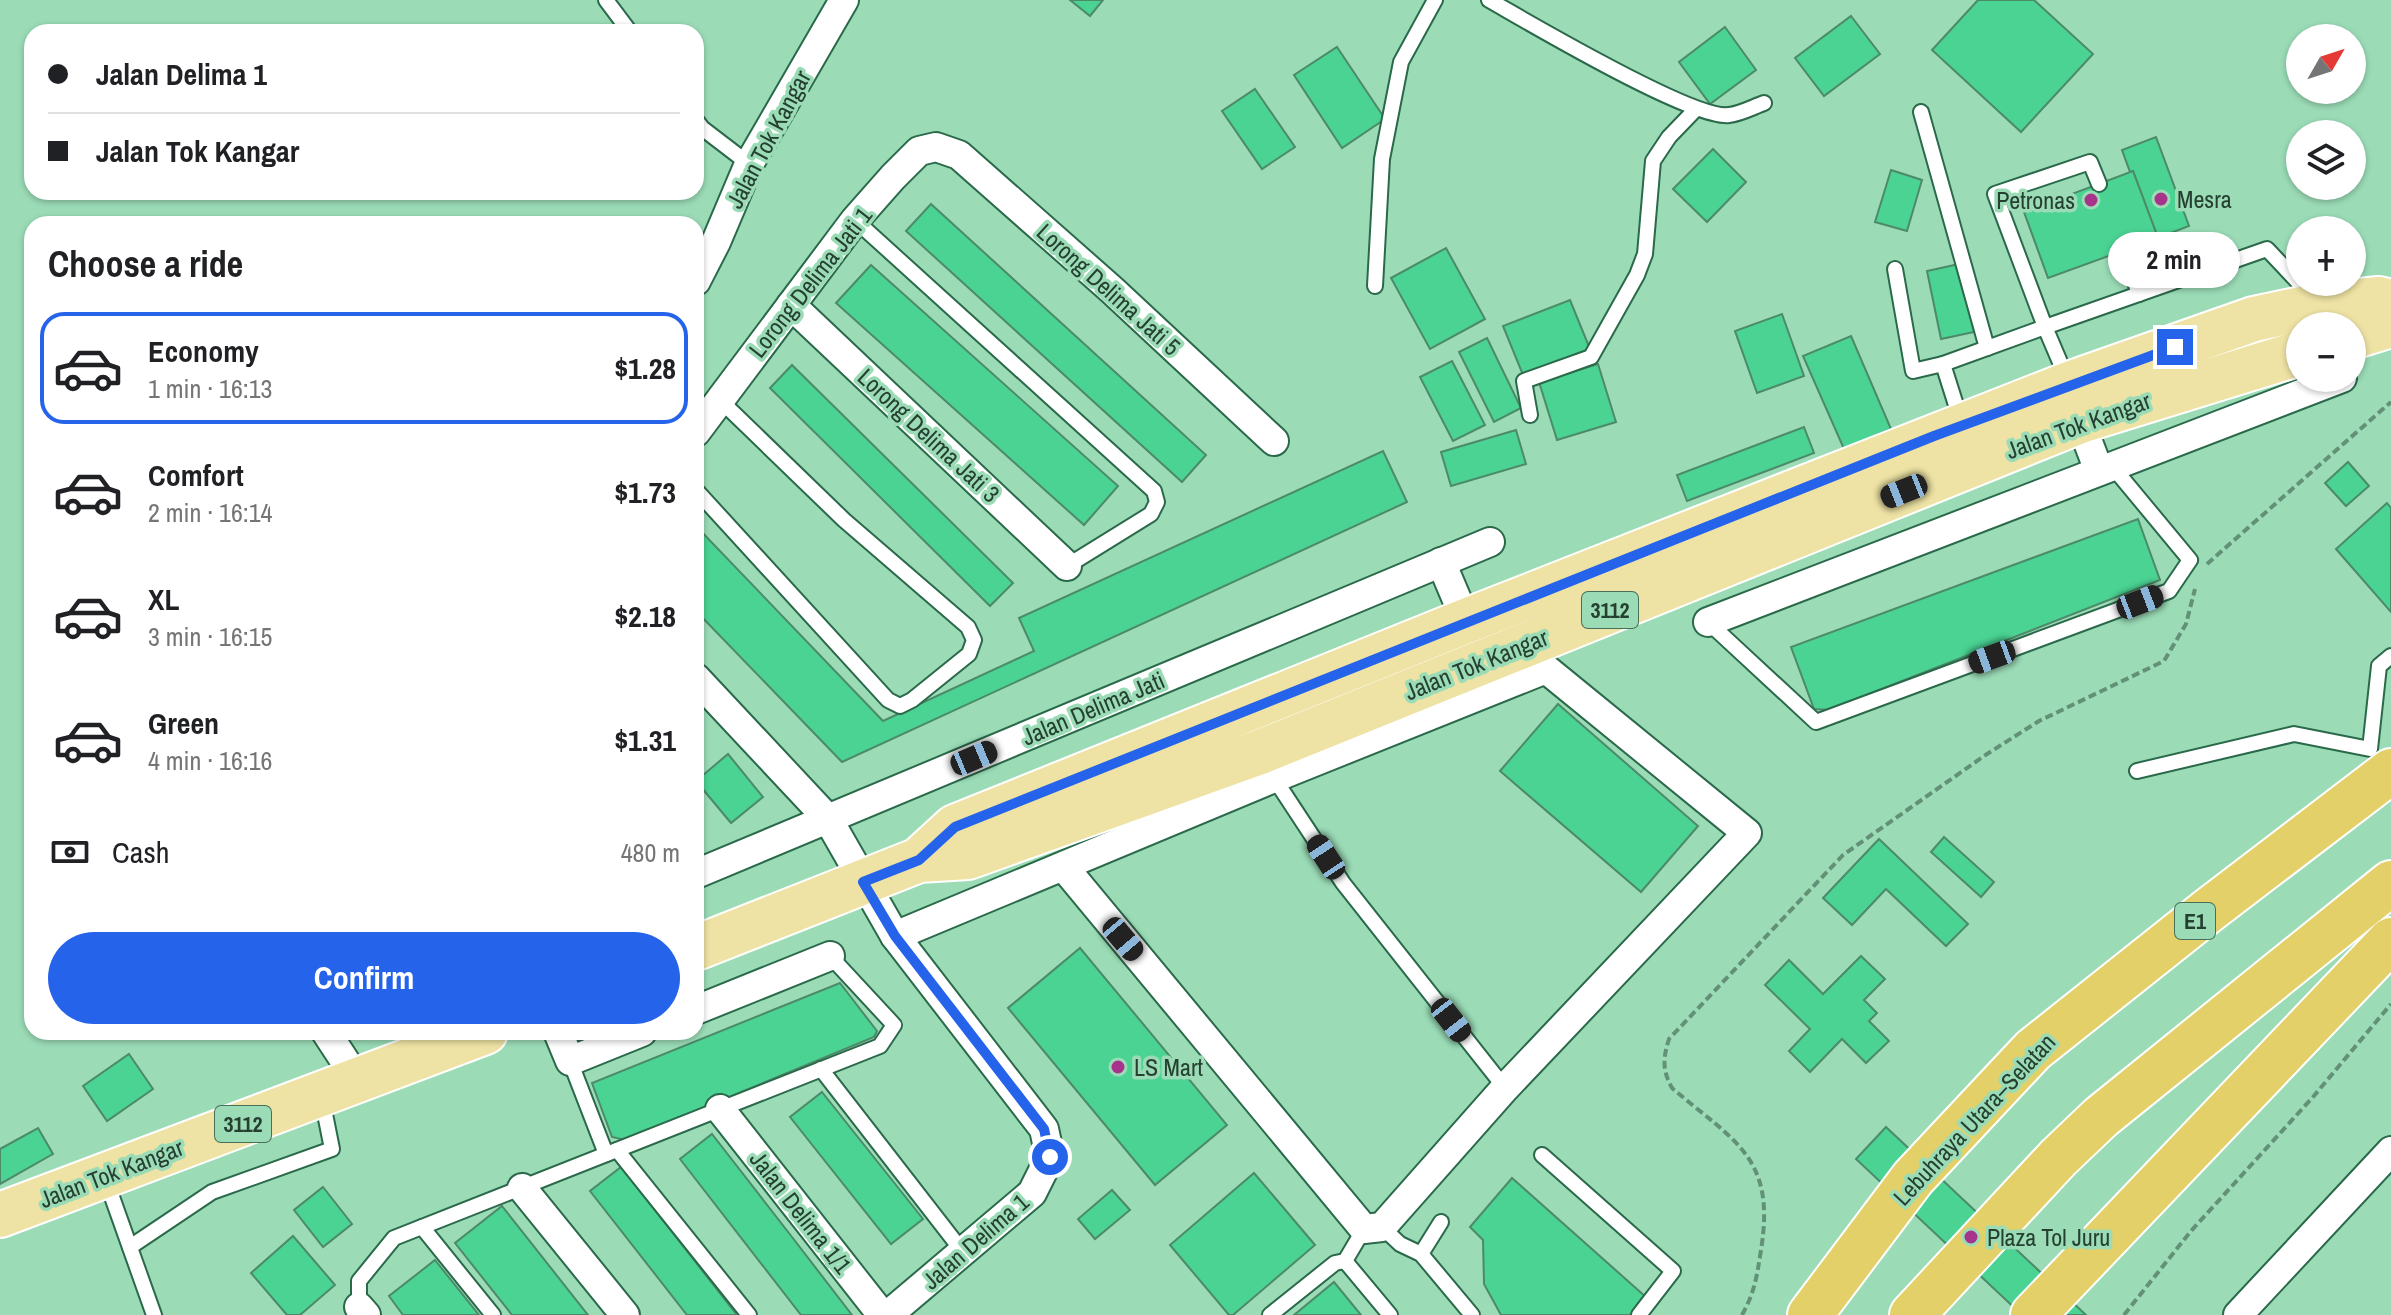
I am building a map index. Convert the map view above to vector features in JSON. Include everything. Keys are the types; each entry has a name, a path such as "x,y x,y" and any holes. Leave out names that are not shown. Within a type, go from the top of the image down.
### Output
{"highway":[{"name":"Lebuhraya Utara–Selatan","path":"1810,1315 1913,1178 2033,1050 2373,771"},
{"path":"1912,1315 2058,1158 2101,1117 2391,883"},
{"path":"2033,1315 2391,940"}],"main road":[{"name":"Jalan Tok Kangar","path":"704,945 919,860 968,857 1267,765 2254,319 2320,305 2379,299 2391,302"},
{"path":"2366,333 2391,325"},
{"name":"Jalan Tok Kangar","path":"919,860 955,827 1962,425 2286,356"},
{"name":"Jalan Tok Kangar","path":"0,1215 464,1040"}],"street":[{"name":"Jalan Tok Kangar","path":"704,265 749,164 844,0"},
{"name":"Lorong Delima Jati 1","path":"704,421 855,220 919,151 936,147"},
{"name":"Lorong Delima Jati 5","path":"936,147 959,155 1112,290 1274,441"},
{"name":"Lorong Delima Jati 3","path":"791,305 1067,566"},
{"name":"Jalan Tok Kangar","path":"1708,622 2306,392"},
{"path":"2074,402 2105,469"},
{"name":"Jalan Delima Jati","path":"704,871 1490,542"},
{"path":"1441,562 1466,621"},
{"path":"895,936 1063,866 1267,765 1546,669 1747,833 1373,1228 1063,866"},
{"path":"704,687 828,819 863,882"},
{"name":"Jalan Delima 1","path":"863,882 895,936 1044,1129 1050,1157 1032,1193 885,1315"},
{"path":"704,1007 830,956"},
{"path":"328,1040 340,1088"},
{"path":"561,1040 570,1061 622,1040"},
{"name":"Jalan Delima 1/1","path":"720,1109 885,1315"},
{"path":"2238,1315 2390,1154"},
{"path":"522,1188 625,1315"}],"lane":[{"path":"606,0 624,24"},
{"path":"1375,286 1382,159 1401,62 1435,0"},
{"path":"1489,0 1578,51 1696,109 1728,116 1764,103"},
{"path":"1530,415 1524,381 1591,357 1637,275 1645,254 1653,161 1669,137 1696,109"},
{"path":"1921,112 1987,348"},
{"path":"704,130 749,164"},
{"path":"2074,402 1995,194 2090,162 2099,184"},
{"path":"855,220 1154,491 1157,502 1151,514 1067,566"},
{"path":"1895,269 1913,371 1943,364 2267,249 2320,305"},
{"path":"2124,250 2139,294"},
{"path":"1943,364 1962,425"},
{"path":"704,499 888,700 900,706 912,700 969,654 974,640 968,627 844,520 720,400"},
{"path":"1708,622 1816,722 2169,591 2190,560 2105,469"},
{"path":"2137,771 2294,734 2373,771 2379,666 2391,656"},
{"path":"1267,765 1343,883 1505,1088"},
{"path":"363,1311 359,1281 394,1238 880,1046 894,1025 830,956"},
{"path":"570,1061 612,1152 749,1315"},
{"path":"821,1069 963,1252"},
{"path":"130,1247 212,1192 332,1149 340,1088"},
{"path":"1542,1155 1673,1271 1639,1315"},
{"path":"104,1176 154,1315"},
{"path":"1421,1254 1441,1222"},
{"path":"422,1227 493,1315"},
{"path":"1270,1315 1335,1263 1345,1261 1373,1228 1421,1254 1472,1315"},
{"path":"1345,1261 1390,1315"}],"path":[{"path":"2201,569 2391,402"},
{"path":"1742,1315 1754,1294 1762,1241 1765,1200 1758,1172 1744,1150 1672,1088 1664,1074 1663,1056 1669,1039 1843,855 2039,721 2164,661 2186,624 2197,583"},
{"path":"2124,1315 2191,1231 2313,1097 2391,1004"}],"building":[{"path":"1070,0 1103,0 1090,16"},
{"path":"1978,0 2034,0 2093,54 2021,132 1932,50"},
{"path":"1851,16 1880,54 1824,96 1795,58"},
{"path":"1725,27 1756,70 1710,104 1679,62"},
{"path":"1337,47 1385,119 1342,148 1294,75"},
{"path":"1255,89 1295,147 1262,169 1222,111"},
{"name":"Mesra","path":"2156,137 2189,226 2158,238 2122,150"},
{"path":"1713,149 1746,182 1707,222 1673,189"},
{"path":"1891,170 1922,180 1907,231 1875,222"},
{"path":"2133,171 2158,238 2048,278 2024,212"},
{"path":"931,204 1206,455 1182,482 906,231"},
{"path":"1446,248 1485,319 1430,349 1391,278"},
{"path":"1959,264 1974,332 1941,339 1927,271"},
{"path":"871,265 1118,486 1084,525 836,303"},
{"path":"1570,300 1590,349 1523,375 1503,326"},
{"path":"1782,314 1804,376 1757,393 1735,331"},
{"path":"1851,336 1891,429 1844,449 1803,356"},
{"path":"1487,338 1521,408 1494,422 1459,352"},
{"path":"1452,361 1485,425 1453,441 1420,377"},
{"path":"1598,364 1616,422 1557,440 1539,382"},
{"path":"792,365 1013,583 990,606 770,388"},
{"path":"1804,427 1814,453 1687,501 1677,475"},
{"path":"1516,430 1526,464 1451,486 1441,452"},
{"path":"1383,451 1407,502 842,762 704,619 704,534 883,721 1034,651 1019,618"},
{"path":"2348,462 2369,486 2346,506 2325,483"},
{"path":"2387,503 2391,508 2391,612 2336,549"},
{"path":"2138,519 2160,580 1828,710 1814,709 1791,647"},
{"path":"1558,704 1698,826 1641,892 1500,771"},
{"path":"728,754 763,797 731,823 704,791 704,774"},
{"path":"1944,837 1994,882 1981,897 1931,852"},
{"path":"1879,839 1968,924 1946,946 1886,889 1852,925 1823,898"},
{"name":"LS Mart","path":"1080,948 1227,1125 1155,1185 1008,1008"},
{"path":"1861,956 1885,979 1864,1000 1877,1013 1869,1021 1889,1041 1866,1063 1842,1039 1810,1072 1789,1051 1810,1029 1765,985 1789,960 1823,994"},
{"path":"840,983 877,1031 874,1037 625,1140 612,1137 592,1083"},
{"path":"129,1054 153,1089 107,1121 83,1086"},
{"path":"822,1092 923,1219 891,1244 790,1117"},
{"name":"Plaza Tol Juru","path":"1886,1127 2086,1315 2022,1315 1856,1159"},
{"path":"38,1128 53,1154 0,1184 0,1149"},
{"path":"712,1134 852,1315 801,1315 680,1159"},
{"path":"621,1167 737,1315 687,1315 590,1191"},
{"path":"1254,1173 1315,1245 1233,1315 1229,1315 1170,1245"},
{"path":"1512,1178 1647,1298 1630,1315 1501,1315 1484,1284 1483,1240 1470,1227"},
{"path":"323,1187 352,1224 323,1247 294,1210"},
{"path":"1112,1190 1130,1210 1095,1239 1078,1219"},
{"path":"502,1206 588,1315 512,1315 455,1243"},
{"path":"293,1236 335,1285 300,1315 287,1315 251,1273"},
{"path":"435,1260 479,1315 403,1315 389,1296"},
{"path":"1334,1282 1361,1315 1294,1315"}],"place":[{"name":"Mesra","path":"2161,199"},
{"name":"Petronas","path":"2091,200"},
{"name":"LS Mart","path":"1118,1067"},
{"name":"Plaza Tol Juru","path":"1971,1237"}],"route":[{"path":"1050,1157 1044,1129 895,936 863,882 919,860 955,827 1934,436 2175,347"}]}
